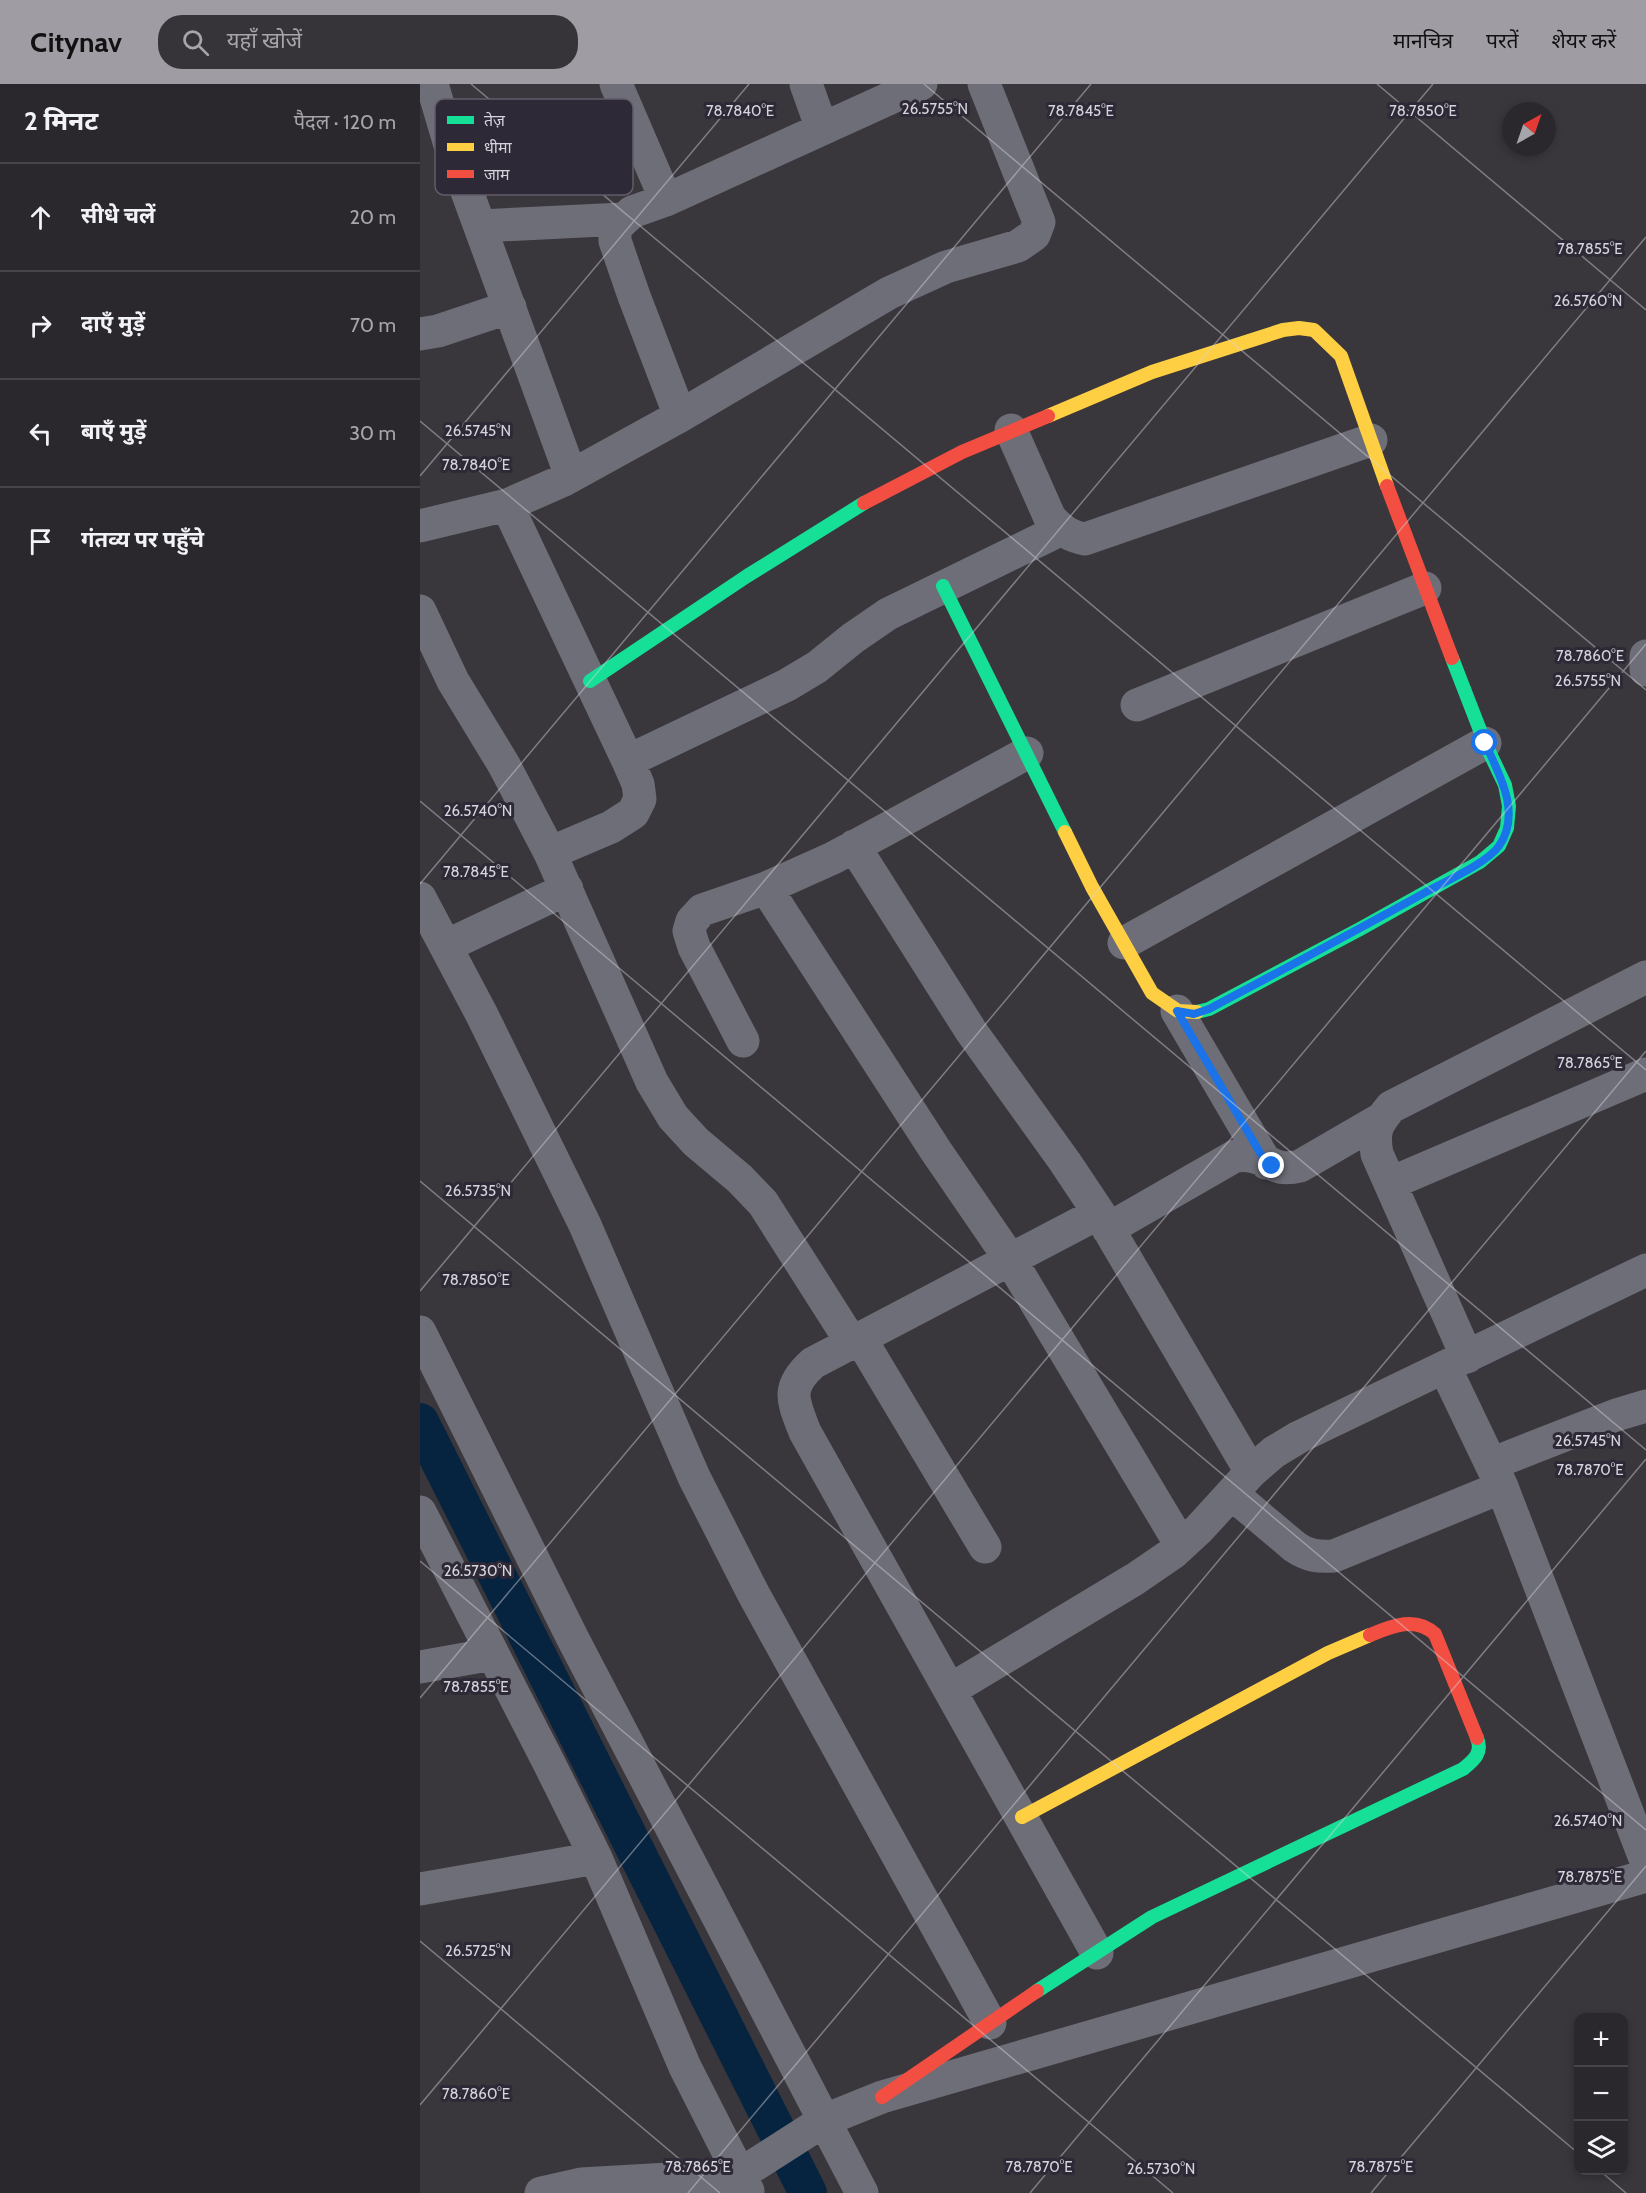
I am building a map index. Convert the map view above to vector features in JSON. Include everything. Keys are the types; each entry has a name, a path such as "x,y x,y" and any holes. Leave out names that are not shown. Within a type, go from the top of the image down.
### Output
{"street":[{"path":"432,84 436,99"},
{"path":"616,84 622,99"},
{"path":"806,84 822,129"},
{"path":"680,416 615,241 615,228 632,212 666,200 921,84"},
{"path":"420,525 507,505 571,476 680,416 889,293 946,267 1018,246 1034,235 1039,222 984,84"},
{"path":"633,123 666,200"},
{"path":"469,195 571,476"},
{"path":"480,226 623,219"},
{"path":"420,334 438,331 510,307"},
{"path":"590,681 852,509 962,452 1152,372 1283,330 1299,328 1314,330 1341,356 1425,588 1485,743 1505,785 1509,806 1507,828 1499,846 1480,862 1209,1009 1194,1014 1177,1011 1152,993 1092,887 943,586"},
{"path":"1011,430 1050,518 1060,530 1071,536 1085,539 1371,440"},
{"path":"507,505 628,760 638,784 640,799 633,813 611,826 550,853"},
{"path":"628,760 787,685 817,667 888,614 1060,530"},
{"path":"1137,705 1425,588"},
{"path":"420,611 453,681 504,765 550,853 652,1082 673,1117 696,1142 740,1179 763,1203 856,1340 985,1547"},
{"path":"1646,656 1646,670"},
{"path":"1124,942 1485,743"},
{"path":"743,1041 694,947 689,931 692,921 702,910 766,888 833,858 1027,753"},
{"path":"854,846 970,1031 1065,1161 1103,1221 1242,1483 1295,1547 1316,1557 1334,1556 1616,1415 1646,1406"},
{"path":"766,888 936,1151 1010,1259 1181,1545"},
{"path":"446,946 567,889"},
{"path":"420,898 585,1225 694,1477 753,1593 990,2023"},
{"path":"1646,977 1391,1107 1381,1119 1374,1134 1377,1154 1390,1183 1497,1476 1646,1861"},
{"path":"1177,1011 1266,1163"},
{"path":"1390,1183 1646,1074"},
{"path":"1098,1953 806,1432 794,1404 795,1388 800,1375 813,1363 1010,1259 1103,1221 1235,1156 1250,1156 1287,1169 1300,1166 1381,1119"},
{"path":"950,1690 1135,1579 1181,1545 1274,1452 1299,1437 1646,1270"},
{"path":"420,1332 573,1639 862,2193"},
{"path":"420,1512 596,1858 685,2067 744,2184"},
{"path":"882,2097 1152,1917 1463,1769 1474,1760 1480,1746 1435,1634 1426,1626 1411,1623 1394,1625 1328,1653 1022,1817"},
{"path":"420,1666 493,1654"},
{"path":"420,1889 596,1858"},
{"path":"744,2184 768,2155 825,2120 882,2097 1646,1876"},
{"path":"541,2193 581,2184 744,2184"}],"waterway":[{"path":"420,1422 808,2193"}],"traffic: fast":[{"path":"590,681 747,576 864,503"},
{"path":"943,586 1065,832"},
{"path":"1197,1012 1209,1009 1360,929 1480,862 1499,846 1507,828 1509,806 1505,785 1485,743 1452,658"},
{"path":"1037,1991 1152,1917 1463,1769 1478,1752 1477,1738"}],"traffic: slow":[{"path":"1048,416 1152,372 1283,330 1299,328 1314,330 1341,356 1387,486"},
{"path":"1065,832 1092,887 1152,993 1178,1011 1197,1012"},
{"path":"1022,1817 1328,1653 1370,1635"}],"traffic: jam":[{"path":"864,503 962,452 1048,416"},
{"path":"1387,486 1452,658"},
{"path":"1370,1635 1403,1624 1419,1625 1435,1634 1477,1738"},
{"path":"882,2097 1037,1991"}],"route":[{"path":"1272,1166 1266,1163 1177,1011 1194,1014 1209,1009 1480,862 1499,846 1507,828 1509,806 1505,785 1485,743"}]}
